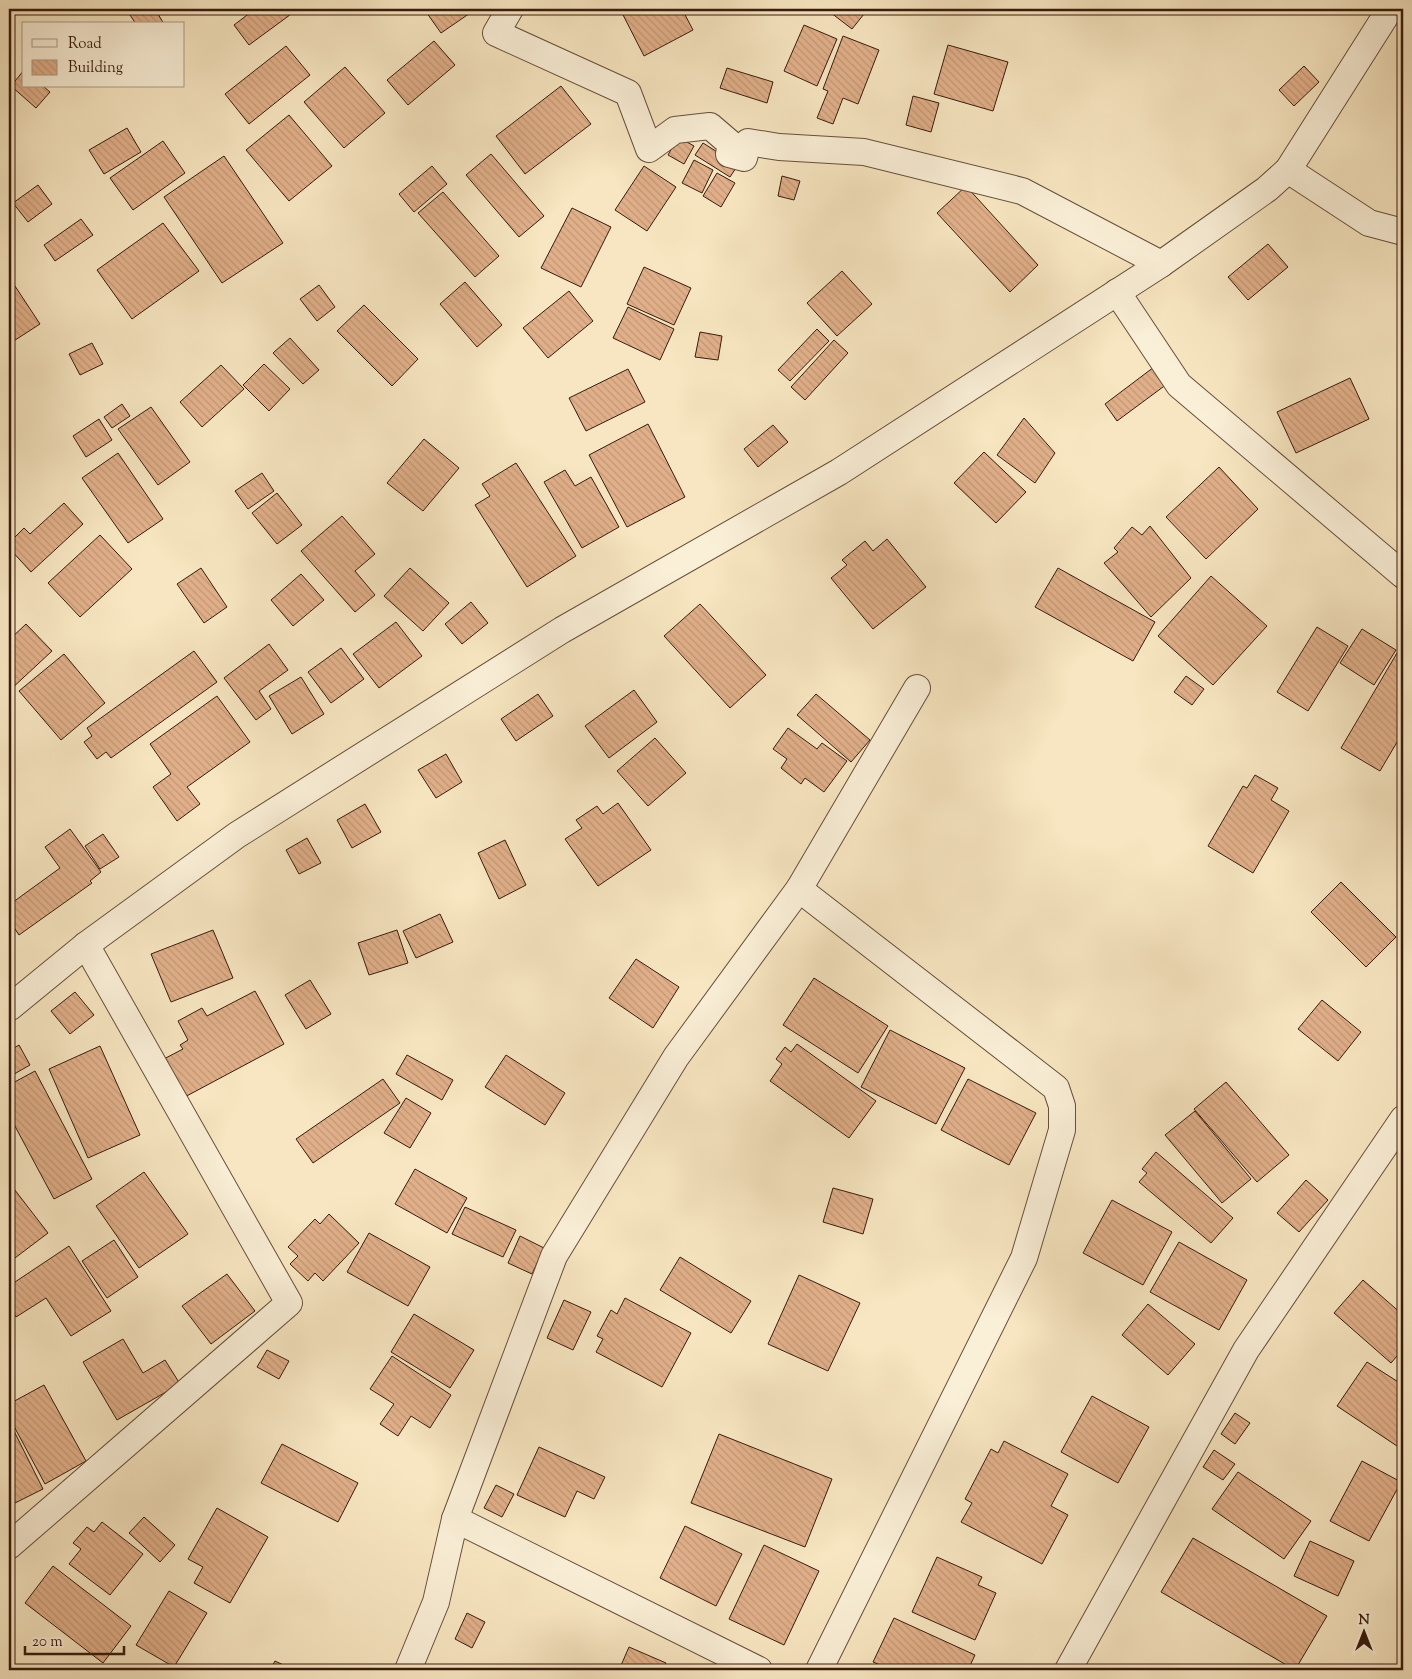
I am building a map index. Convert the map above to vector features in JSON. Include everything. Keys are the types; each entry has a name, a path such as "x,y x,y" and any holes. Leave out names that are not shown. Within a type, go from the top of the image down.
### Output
{"street":[{"path":"510,9 496,33 628,93 649,149 675,130 710,126 731,144 729,154 744,158 748,142 779,147 864,152 1022,191 1161,264"},
{"path":"9,1008 86,945 237,835 562,630 839,472 1161,264 1267,189 1288,170 1390,9"},
{"path":"1288,170 1369,224 1403,232"},
{"path":"1117,292 1179,386 1403,575"},
{"path":"408,1670 436,1602 455,1519 554,1256 676,1057 799,889 916,688"},
{"path":"799,889 1056,1088 1062,1106 1062,1130 1024,1258 819,1670"},
{"path":"9,1546 288,1303 86,945"},
{"path":"1068,1670 1246,1350 1403,1120"},
{"path":"455,1519 759,1670"}],"building":[{"path":"126,9 155,9 163,22 135,22"},
{"path":"255,9 298,9 249,45 234,25"},
{"path":"424,9 476,9 441,33"},
{"path":"620,9 682,9 693,30 644,56"},
{"path":"826,9 868,9 852,29"},
{"path":"804,25 837,39 817,86 784,71"},
{"path":"843,36 879,50 858,104 843,98 833,124 817,118 828,91 823,89"},
{"path":"434,41 455,65 408,105 387,80"},
{"path":"948,45 1008,62 993,111 934,94"},
{"path":"286,46 310,75 249,124 225,94"},
{"path":"1304,66 1319,82 1294,106 1279,90"},
{"path":"345,67 385,113 344,148 304,102"},
{"path":"727,68 773,82 767,103 720,88"},
{"path":"22,72 22,88 45,88 50,92 36,108 11,86"},
{"path":"561,86 591,124 525,174 496,136"},
{"path":"913,96 939,103 931,132 906,125"},
{"path":"289,115 332,166 289,201 246,150"},
{"path":"127,128 141,152 104,174 89,150"},
{"path":"678,137 694,146 684,164 668,155"},
{"path":"163,141 185,173 133,210 110,178"},
{"path":"703,143 738,165 730,177 695,155"},
{"path":"491,154 544,216 519,237 466,175"},
{"path":"224,156 283,243 222,283 164,197"},
{"path":"694,160 713,170 702,193 682,183"},
{"path":"432,166 447,184 414,212 399,194"},
{"path":"644,166 676,187 647,231 615,210"},
{"path":"717,173 735,183 721,207 703,196"},
{"path":"782,176 800,181 794,200 778,196"},
{"path":"38,185 52,204 28,222 13,203"},
{"path":"966,186 1038,265 1010,292 937,213"},
{"path":"443,192 499,256 475,277 418,213"},
{"path":"572,208 611,227 581,287 541,268"},
{"path":"81,219 93,235 55,261 44,245"},
{"path":"163,223 199,271 132,319 97,270"},
{"path":"1268,244 1288,267 1248,300 1228,277"},
{"path":"644,267 691,288 674,325 627,304"},
{"path":"842,271 872,304 837,336 807,303"},
{"path":"11,280 40,324 9,344 9,281"},
{"path":"465,282 502,325 477,347 440,304"},
{"path":"319,285 335,307 317,321 300,299"},
{"path":"569,291 593,321 548,358 523,328"},
{"path":"364,305 418,359 392,386 337,331"},
{"path":"628,307 674,329 660,360 613,338"},
{"path":"817,329 829,341 790,381 778,370"},
{"path":"700,332 722,336 718,360 695,357"},
{"path":"290,338 319,370 303,384 273,353"},
{"path":"834,340 848,353 805,400 791,387"},
{"path":"92,343 103,364 80,375 69,354"},
{"path":"264,364 290,389 269,411 243,385"},
{"path":"221,365 244,389 202,427 180,402"},
{"path":"1154,367 1167,384 1117,421 1105,404"},
{"path":"628,369 645,402 586,431 569,398"},
{"path":"1350,378 1369,419 1296,453 1277,412"},
{"path":"122,404 130,416 112,428 104,417"},
{"path":"151,407 190,462 158,485 118,429"},
{"path":"1024,418 1055,453 1035,483 997,455"},
{"path":"99,419 112,440 86,457 73,436"},
{"path":"648,424 685,497 627,527 589,455"},
{"path":"773,425 788,442 758,467 744,449"},
{"path":"424,439 459,468 423,511 387,483"},
{"path":"984,452 1026,492 996,523 954,483"},
{"path":"118,453 163,519 128,543 82,478"},
{"path":"516,463 576,556 527,587 475,505 490,496 482,484"},
{"path":"1219,467 1258,509 1206,559 1166,517"},
{"path":"565,470 575,486 591,477 619,527 582,548 544,482"},
{"path":"262,473 274,491 248,509 235,491"},
{"path":"277,493 302,525 277,544 252,513"},
{"path":"64,503 83,524 31,572 9,548 9,543 24,528 30,534"},
{"path":"342,516 375,554 355,571 375,595 355,612 301,551"},
{"path":"1150,526 1191,578 1151,617 1104,563 1118,552 1114,548 1132,527 1142,535"},
{"path":"100,535 132,569 80,617 48,583"},
{"path":"887,539 926,587 873,629 831,578 847,565 842,560 865,541 873,551"},
{"path":"201,568 227,607 204,623 177,584"},
{"path":"410,568 449,603 423,631 384,596"},
{"path":"1058,568 1155,622 1133,661 1035,607"},
{"path":"301,574 324,600 293,626 271,600"},
{"path":"1211,576 1267,626 1213,685 1158,636"},
{"path":"471,602 488,623 462,644 445,624"},
{"path":"700,604 766,675 730,708 664,636"},
{"path":"396,622 422,656 379,688 353,654"},
{"path":"26,624 52,651 9,691 9,640"},
{"path":"1317,627 1348,646 1308,711 1277,692"},
{"path":"1362,629 1396,650 1374,685 1340,663"},
{"path":"269,644 288,670 259,691 271,709 256,720 224,678"},
{"path":"341,648 364,679 331,703 308,672"},
{"path":"194,651 217,682 111,758 106,752 97,759 84,742 92,736 87,728"},
{"path":"1397,653 1403,656 1403,732 1380,771 1341,748"},
{"path":"64,654 105,703 61,740 19,691"},
{"path":"1186,676 1204,689 1192,705 1174,692"},
{"path":"301,677 324,714 292,734 269,696"},
{"path":"634,690 657,722 609,758 585,726"},
{"path":"538,694 553,716 516,741 501,719"},
{"path":"816,694 870,740 851,762 797,715"},
{"path":"217,696 250,742 187,787 200,804 177,821 153,787 171,774 150,744"},
{"path":"788,728 817,749 822,743 847,761 824,792 805,778 801,784 781,768 787,759 773,749"},
{"path":"655,738 686,773 648,806 617,771"},
{"path":"446,754 462,782 436,798 418,770"},
{"path":"1255,775 1278,788 1271,800 1289,811 1253,873 1208,846 1243,786 1247,788"},
{"path":"618,803 651,850 598,886 565,839 582,828 576,820 597,806 603,814"},
{"path":"365,804 381,832 352,848 337,820"},
{"path":"70,829 101,872 90,881 92,883 19,935 9,920 9,905 60,868 45,847"},
{"path":"103,834 119,857 100,869 85,846"},
{"path":"307,838 321,863 299,874 286,850"},
{"path":"505,840 526,885 499,899 478,853"},
{"path":"1341,882 1396,937 1366,967 1311,912"},
{"path":"440,914 453,942 416,958 403,931"},
{"path":"213,930 233,978 171,1002 151,954"},
{"path":"397,930 408,963 369,975 358,943"},
{"path":"636,959 679,987 653,1028 609,998"},
{"path":"814,978 888,1026 858,1073 783,1025"},
{"path":"310,980 331,1014 306,1029 285,995"},
{"path":"255,991 284,1044 181,1099 160,1061 183,1049 180,1045 188,1040 178,1021 202,1008 207,1016"},
{"path":"75,992 94,1015 70,1034 51,1011"},
{"path":"1322,1000 1361,1032 1338,1061 1298,1029"},
{"path":"890,1030 965,1068 936,1124 861,1087"},
{"path":"797,1044 876,1101 849,1138 770,1081 782,1064 776,1059 785,1047 791,1052"},
{"path":"19,1045 30,1065 9,1077 9,1051"},
{"path":"100,1046 140,1135 88,1158 49,1069"},
{"path":"407,1055 453,1080 442,1100 396,1074"},
{"path":"506,1055 565,1093 545,1125 485,1087"},
{"path":"35,1071 92,1179 54,1199 9,1115 9,1085"},
{"path":"383,1079 400,1103 313,1163 296,1139"},
{"path":"968,1079 1036,1113 1009,1165 941,1130"},
{"path":"1226,1082 1289,1155 1257,1182 1194,1109"},
{"path":"406,1098 431,1113 410,1148 384,1133"},
{"path":"1195,1111 1251,1179 1222,1203 1165,1135"},
{"path":"1156,1152 1233,1218 1211,1243 1139,1182 1147,1173 1142,1169"},
{"path":"415,1169 467,1198 447,1233 395,1204"},
{"path":"144,1172 188,1234 139,1268 96,1206"},
{"path":"1306,1180 1328,1200 1299,1232 1277,1213"},
{"path":"11,1185 48,1233 11,1261 9,1258 9,1187"},
{"path":"833,1188 873,1199 863,1234 823,1222"},
{"path":"1112,1200 1172,1232 1143,1285 1083,1253"},
{"path":"465,1207 516,1230 503,1257 452,1234"},
{"path":"329,1214 359,1243 323,1281 315,1273 308,1281 290,1264 298,1256 288,1247 315,1219 320,1224"},
{"path":"369,1233 430,1267 408,1306 347,1272"},
{"path":"520,1236 544,1248 532,1274 508,1263"},
{"path":"114,1240 138,1277 107,1298 82,1261"},
{"path":"1179,1242 1247,1280 1219,1330 1150,1292"},
{"path":"69,1246 111,1311 71,1336 46,1298 16,1317 9,1306 9,1286"},
{"path":"680,1257 751,1301 731,1333 660,1290"},
{"path":"227,1274 255,1311 211,1344 182,1306"},
{"path":"799,1275 860,1303 828,1371 768,1344"},
{"path":"1363,1280 1403,1315 1403,1349 1391,1363 1334,1313"},
{"path":"625,1298 691,1333 662,1387 596,1352 603,1339 597,1336 611,1310 617,1314"},
{"path":"564,1300 591,1312 573,1350 547,1338"},
{"path":"1148,1304 1195,1344 1168,1375 1122,1335"},
{"path":"414,1314 474,1350 450,1388 391,1352"},
{"path":"123,1339 143,1373 165,1360 180,1384 117,1420 83,1362"},
{"path":"267,1350 289,1361 279,1379 257,1367"},
{"path":"392,1356 451,1395 430,1428 411,1416 398,1436 380,1424 394,1404 370,1389"},
{"path":"1367,1362 1403,1385 1403,1450 1337,1406"},
{"path":"44,1385 86,1461 45,1484 9,1417 9,1404"},
{"path":"1092,1396 1149,1427 1118,1483 1061,1452"},
{"path":"1235,1413 1250,1423 1235,1444 1221,1434"},
{"path":"9,1421 43,1489 9,1506"},
{"path":"719,1434 832,1479 805,1547 691,1503"},
{"path":"1004,1441 1068,1474 1051,1506 1068,1515 1042,1564 961,1522 972,1503 965,1499 991,1449 998,1453"},
{"path":"282,1444 358,1483 338,1522 261,1483"},
{"path":"539,1447 605,1477 594,1499 577,1491 565,1517 517,1495"},
{"path":"1214,1450 1235,1464 1223,1480 1203,1467"},
{"path":"1362,1461 1401,1482 1369,1541 1330,1521"},
{"path":"1238,1472 1311,1521 1284,1559 1212,1509"},
{"path":"496,1485 514,1494 502,1517 484,1508"},
{"path":"217,1508 268,1537 230,1603 194,1583 203,1567 188,1559"},
{"path":"144,1517 175,1545 160,1562 129,1533"},
{"path":"102,1522 143,1554 110,1595 69,1564 81,1549 73,1543 87,1527 94,1532"},
{"path":"685,1526 742,1554 716,1606 660,1578"},
{"path":"1193,1538 1327,1616 1295,1670 1161,1592"},
{"path":"1310,1541 1354,1561 1338,1596 1294,1576"},
{"path":"764,1545 819,1571 784,1645 729,1619"},
{"path":"937,1557 982,1577 978,1585 996,1593 975,1640 912,1612"},
{"path":"53,1566 131,1626 103,1663 25,1603"},
{"path":"169,1591 207,1613 174,1667 136,1645"},
{"path":"467,1613 485,1622 472,1648 455,1639"},
{"path":"894,1618 975,1655 968,1670 892,1670 873,1662"},
{"path":"629,1647 666,1663 663,1670 619,1670"},
{"path":"275,1661 294,1670 270,1670"}]}
